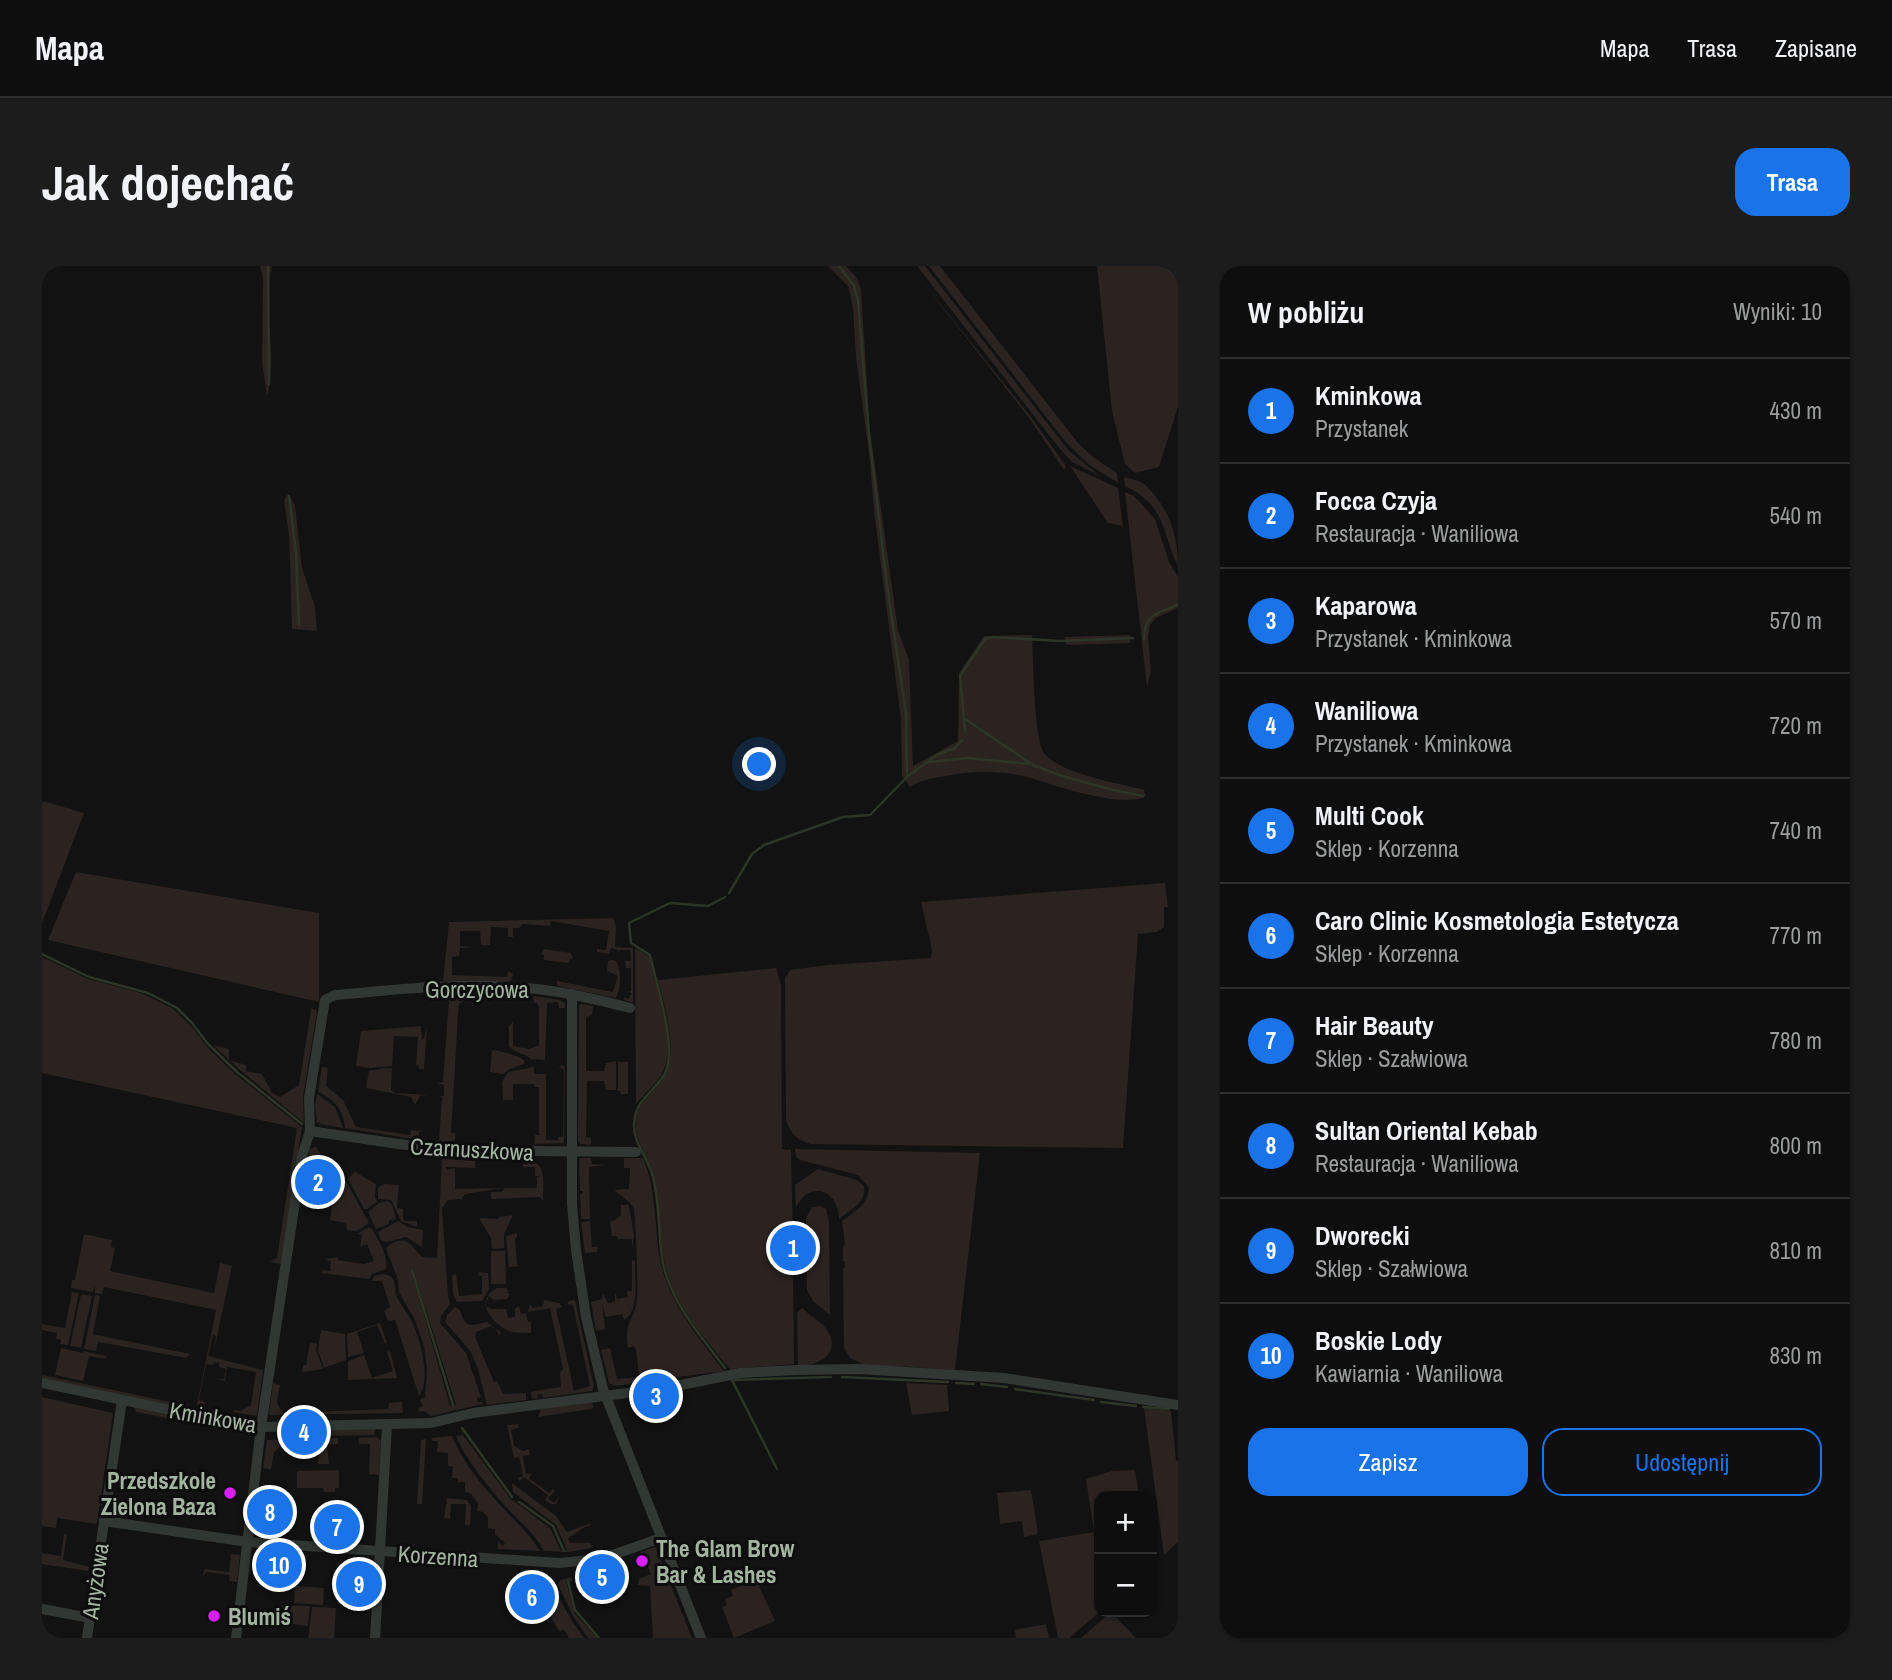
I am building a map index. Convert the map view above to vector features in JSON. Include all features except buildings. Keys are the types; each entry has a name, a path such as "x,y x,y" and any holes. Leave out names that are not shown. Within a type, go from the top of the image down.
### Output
{"street":[{"name":"Gorczycowa","path":"310,1131 309,1098 325,1001 335,995 469,986 516,987 572,994 630,1008"},
{"path":"572,994 572,1204 580,1284 594,1356 605,1396 701,1638"},
{"path":"236,1638 261,1427 302,1156 310,1131"},
{"name":"Czarnuszkowa","path":"310,1131 429,1149 636,1152"},
{"name":"Kminkowa","path":"42,1383 261,1427 431,1423 472,1413 666,1388 740,1373 859,1369 1003,1378 1178,1405"},
{"name":"Anyżowa","path":"87,1638 122,1400"},
{"path":"374,1638 387,1425"},
{"name":"Korzenna","path":"104,1521 247,1542 568,1563 601,1559 661,1538"},
{"path":"42,1609 90,1618"}],"shaded area":[{"path":"260,266 272,266 268,299 271,364 267,397 262,362 263,278"},
{"path":"828,266 846,266 857,278 861,289 870,430 898,630 909,660 913,766 958,741 959,673 984,636 1032,635 1036,715 1044,753 1063,767 1076,772 1144,790 1146,795 1143,798 1130,800 1100,797 1007,773 956,774 927,780 910,787 902,776 901,720 856,358 853,308 848,286"},
{"path":"910,266 1031,417 1066,466 1064,470 1030,419"},
{"path":"917,266 925,266 1069,451 1100,476 1072,462 1060,449"},
{"path":"929,266 940,266 1078,443 1117,473 1118,483 1088,464 1064,440"},
{"path":"1097,266 1178,266 1178,407 1159,467 1135,473 1125,464 1112,411"},
{"path":"1070,466 1118,488 1123,526 1108,523"},
{"path":"1124,477 1143,483 1166,512 1174,533 1178,566 1156,511 1149,502 1125,486"},
{"path":"1125,492 1134,496 1155,519 1169,562 1178,577 1178,608 1156,618 1150,625 1148,637 1151,671 1147,687"},
{"path":"287,495 295,506 302,568 315,607 317,631 292,629 289,535 284,501"},
{"path":"1130,635 1130,643 1073,645 1066,644 1065,637"},
{"path":"43,801 84,813 42,923 42,805"},
{"path":"76,872 319,913 319,1002 48,940"},
{"path":"1165,883 1168,907 1164,907 1164,927 1157,932 1138,934 1123,1148 811,1144 799,1139 790,1130 786,1121 785,978 790,970 931,958 932,950 921,902"},
{"path":"613,918 616,926 615,947 633,948 633,1003 624,1000 624,997 629,999 631,993 626,992 631,991 631,968 626,968 625,961 631,961 630,950 619,950 617,955 618,950 611,948 609,954 597,952 597,949 606,950 609,931 551,921 550,926 522,924 519,928 513,928 513,937 508,937 508,928 491,927 490,945 481,945 480,931 460,931 460,946 476,947 460,948 459,956 452,957 452,975 507,977 508,971 513,974 511,981 443,981 449,922"},
{"path":"635,948 649,956 668,1043 662,1074 636,1104"},
{"path":"544,949 571,953 573,959 570,959 569,963 544,960 544,955 541,954"},
{"path":"42,957 88,979 141,993 172,1008 235,1074 302,1127 281,1264 270,1262 277,1258 297,1128 42,1073"},
{"path":"608,961 616,961 620,974 616,998 557,986 557,981 613,992 618,976 607,971"},
{"path":"776,968 781,984 782,1149 791,1150 793,1239 790,1239 790,1268 793,1269 794,1364 730,1369 690,1319 668,1276 655,1186 637,1133 636,1119 643,1102 662,1080 670,1057 667,1017 658,980"},
{"path":"465,994 464,1001 459,1004 458,1015 451,1133 455,1133 455,1143 433,1141 439,1140 442,1097 438,1096 444,1096 444,1085 437,1083 443,1082 449,998 443,997"},
{"path":"533,996 565,1003 565,1008 559,1008 558,1002 547,1003 545,1060 531,1059 509,1046 509,1026 513,1022 513,1046 529,1049 539,1045 539,1007 534,1003"},
{"path":"579,1005 593,1006 592,1015 586,1017 586,1071 604,1071 606,1063 616,1061 616,1090 606,1090 604,1081 587,1081 586,1137 591,1138 591,1145 580,1144 578,1140"},
{"path":"309,1008 316,1010 303,1097 304,1123 229,1060 246,1065 246,1071 262,1074 272,1093 280,1097 299,1085 311,1010"},
{"path":"421,1026 422,1040 427,1027 424,1069 419,1069 416,1065 418,1037 394,1036 392,1066 356,1066 361,1031"},
{"path":"213,1045 229,1049 229,1060"},
{"path":"492,1050 517,1056 524,1060 524,1064 503,1074 490,1072"},
{"path":"618,1062 628,1062 628,1094 618,1091"},
{"path":"561,1065 565,1066 564,1143 534,1144 535,1135 539,1135 539,1087 534,1087 534,1084 513,1084 513,1100 503,1100 502,1082 508,1072 534,1067 534,1074 546,1074 546,1140 558,1140 558,1137 563,1137 564,1069 559,1068"},
{"path":"322,1067 328,1068 326,1086 343,1100 356,1127 410,1135 411,1130 424,1131 419,1132 419,1140 345,1128 343,1116 337,1106 318,1092"},
{"path":"392,1068 391,1090 395,1093 428,1095 420,1096 415,1105 411,1097 366,1088 369,1071"},
{"path":"317,1094 335,1107 343,1128 317,1123"},
{"path":"316,1147 329,1165 324,1171 316,1172 308,1164 310,1149"},
{"path":"795,1149 980,1153 955,1370 861,1366 861,1363 850,1358 844,1347 845,1245 842,1221 863,1204 869,1188 858,1175 800,1160 796,1157"},
{"path":"442,1158 475,1161 475,1168 446,1167 446,1170 455,1168 455,1189 503,1188 465,1194 462,1199 448,1200 442,1208 450,1304 441,1316 440,1323 466,1353 481,1397 477,1398 477,1402 482,1404 431,1416 424,1411 419,1412 418,1408 423,1406 420,1400 425,1397 427,1369 424,1346 415,1320 399,1292 398,1280 386,1248 402,1241 410,1244 422,1257 437,1258","holes":["413,1269 456,1405 450,1406"]},
{"path":"581,1158 591,1158 592,1164 606,1165 589,1167 590,1219 581,1219"},
{"path":"624,1158 643,1158 653,1195 664,1275 685,1318 724,1371 640,1382 636,1350 634,1346 628,1348 627,1339 637,1297 634,1209 614,1190 629,1189 630,1168 624,1168"},
{"path":"524,1160 532,1161 541,1168 543,1200 539,1197 491,1199 491,1192 501,1192 505,1188 537,1188 537,1177 541,1176 535,1176 535,1167 523,1167"},
{"path":"818,1169 857,1180 864,1186 860,1202 839,1219 834,1201 822,1192 808,1194 796,1208 795,1185"},
{"path":"355,1172 376,1184 377,1202 367,1209 364,1209 348,1179"},
{"path":"346,1181 369,1223 357,1231 347,1230 346,1223 330,1220 333,1196 331,1193"},
{"path":"384,1184 399,1185 397,1208 403,1209 405,1221 417,1221 417,1227 401,1221 391,1200 378,1199 378,1188"},
{"path":"388,1201 392,1204 396,1219 391,1221 394,1217 389,1221 389,1224 376,1229 368,1212 379,1203"},
{"path":"621,1205 629,1205 634,1235 632,1250 632,1239 612,1236 610,1221 621,1215"},
{"path":"820,1206 826,1209 829,1223 830,1315 813,1301 807,1290 806,1218 812,1207"},
{"path":"513,1215 504,1234 504,1248 492,1249 491,1238 479,1218 499,1219"},
{"path":"398,1221 408,1227 423,1230 422,1247 406,1237 386,1242 381,1240 378,1232"},
{"path":"590,1221 592,1247 598,1247 597,1252 585,1253 581,1222"},
{"path":"369,1227 382,1248 386,1269 372,1274 369,1279 321,1273 323,1270 330,1271 331,1261 325,1259 338,1257 338,1260 364,1264 374,1261 367,1244 360,1247 362,1235 357,1234"},
{"path":"517,1233 517,1265 520,1266 509,1267 506,1236"},
{"path":"84,1234 112,1240 111,1247 115,1248 110,1271 119,1273 214,1293 220,1263 232,1266 214,1351 216,1336 213,1335 208,1356 263,1370 257,1416 233,1412 251,1405 256,1372 227,1367 225,1381 216,1379 224,1379 226,1369 214,1362 213,1365 206,1364 199,1400 205,1402 205,1406 197,1405 216,1310 104,1287 102,1294 95,1293 95,1285 93,1292 71,1288"},
{"path":"491,1251 505,1251 506,1284 491,1284"},
{"path":"632,1260 635,1261 636,1285 633,1309 624,1320 622,1314 606,1317 602,1304 605,1329 596,1331 591,1302 602,1299 603,1293 608,1303 615,1302 615,1292 617,1299 628,1297 627,1291 632,1291"},
{"path":"478,1272 488,1273 489,1289 482,1301 457,1302 453,1294 452,1275 456,1274 459,1296 482,1294 482,1276 479,1276"},
{"path":"383,1274 393,1279 396,1295 418,1338 425,1371 425,1381 419,1396 395,1320 388,1321 384,1311 390,1307 382,1281 372,1281 374,1276"},
{"path":"497,1288 506,1288 509,1292 505,1293 509,1293 507,1299 494,1300 489,1296 486,1303 490,1293"},
{"path":"72,1292 79,1293 68,1345 60,1344 61,1340 56,1339 57,1333 42,1330 42,1324 65,1328"},
{"path":"81,1294 92,1296 81,1348 70,1346"},
{"path":"95,1295 100,1296 93,1334 190,1354 186,1358 98,1342 96,1351 84,1349"},
{"path":"544,1300 559,1303 562,1307 556,1309 574,1391 590,1386 573,1305 567,1304 575,1300 594,1386 592,1391 543,1398 542,1394 538,1394 538,1398 532,1399 531,1392 561,1387 560,1373 563,1369 550,1308 528,1312 530,1304 533,1308 543,1306"},
{"path":"519,1306 521,1314 526,1313 528,1322 531,1322 531,1333 513,1332 502,1327 491,1317 486,1307 506,1309 508,1318 515,1317 515,1309"},
{"path":"455,1307 470,1325 487,1322 501,1332 499,1336 491,1326 476,1332 475,1337 494,1382 497,1381 503,1394 526,1393 526,1400 487,1405 471,1352 445,1322 447,1315"},
{"path":"802,1308 825,1327 832,1346 830,1352 819,1361 798,1367 797,1313"},
{"path":"380,1323 387,1343 385,1344 377,1325 357,1332 364,1353 348,1357 347,1334"},
{"path":"321,1330 345,1334 346,1360 324,1368 318,1350"},
{"path":"310,1342 317,1344 316,1350 323,1369 302,1372 303,1365 306,1365"},
{"path":"61,1348 107,1356 106,1359 89,1356 83,1381 55,1375"},
{"path":"610,1348 617,1379 637,1377 637,1383 615,1386 609,1383 601,1350"},
{"path":"390,1351 397,1378 348,1380 348,1361 364,1355 372,1378 393,1371 387,1352"},
{"path":"42,1375 189,1406 187,1409 42,1380"},
{"path":"273,1383 280,1385 277,1403 283,1413 388,1409 389,1403 402,1402 403,1413 270,1415"},
{"path":"906,1383 947,1385 949,1411 912,1415"},
{"path":"42,1397 113,1413 97,1524 57,1518 56,1528 42,1526"},
{"path":"592,1402 591,1409 538,1417 541,1409"},
{"path":"135,1407 248,1430 247,1434 136,1412"},
{"path":"1144,1408 1171,1411 1178,1461 1178,1542 1164,1555"},
{"path":"518,1424 519,1428 511,1430 514,1446 523,1451 529,1449 530,1455 523,1456 526,1474 532,1474 529,1478 549,1493 553,1489 555,1491 548,1498 554,1503 560,1496 556,1504 545,1500 548,1495 524,1477 520,1481 517,1478 523,1476 519,1457 514,1458 507,1425"},
{"path":"376,1429 374,1435 322,1436 322,1430"},
{"path":"463,1435 510,1498 550,1528 561,1551 567,1550 556,1525 513,1492 512,1483 556,1516 567,1532 591,1523 568,1538 570,1543 591,1543 592,1548 569,1552 544,1551 472,1465 456,1436"},
{"path":"452,1436 475,1475 540,1551 498,1549 498,1541 503,1546 505,1543 495,1534 495,1529 488,1528 488,1518 483,1512 477,1511 478,1503 470,1493 465,1492 465,1482 452,1478 453,1467 448,1466 448,1453 437,1452 438,1441 432,1441 432,1438"},
{"path":"377,1437 381,1441 379,1475 369,1474 370,1444 359,1444 358,1438"},
{"path":"338,1438 338,1444 327,1445 329,1464 318,1464 320,1445 307,1445 307,1439"},
{"path":"287,1439 287,1445 282,1445 274,1452 271,1470 263,1468 267,1440"},
{"path":"426,1439 422,1504 417,1504 421,1440"},
{"path":"339,1470 339,1488 335,1488 335,1492 324,1492 323,1488 297,1488 297,1471"},
{"path":"1135,1470 1138,1491 1094,1491 1094,1532 1086,1479 1112,1471"},
{"path":"1031,1490 1038,1534 1024,1537 1022,1521 1000,1524 997,1493"},
{"path":"447,1498 467,1500 471,1506 470,1525 465,1525 466,1504 451,1504 450,1519 444,1518"},
{"path":"1094,1532 1094,1617 1069,1638 1058,1638 1039,1541"},
{"path":"64,1534 67,1534 63,1560 89,1567 88,1571 42,1564 42,1553 61,1556"},
{"path":"655,1547 692,1638 653,1638 650,1586 638,1585 639,1579 651,1574 647,1565 650,1564 649,1555 642,1557 640,1552"},
{"path":"231,1554 240,1555 237,1582 229,1581 230,1575 206,1572 203,1577 204,1569 229,1572"},
{"path":"759,1574 760,1588 775,1621 734,1638 722,1607 727,1605 725,1599 733,1596 731,1590 753,1581 755,1575"},
{"path":"572,1577 572,1581 566,1582 575,1614 597,1638 588,1638 572,1614 558,1585 560,1580"},
{"path":"551,1583 584,1638 569,1638 564,1630 559,1631 535,1588"},
{"path":"295,1586 324,1588 323,1605 294,1603"},
{"path":"280,1605 310,1606 308,1626 285,1623"},
{"path":"312,1607 336,1608 334,1638 308,1638"},
{"path":"1105,1617 1116,1617 1136,1638 1081,1638"},
{"path":"1046,1624 1049,1638 1016,1638 1015,1630"}],"waterway":[{"path":"268,266 269,384"},
{"path":"839,266 854,286 858,300 869,435 906,714 907,777"},
{"path":"289,496 296,552 299,624"},
{"path":"1144,639 1149,619 1178,605"},
{"path":"965,732 960,676 985,639 993,637 1060,641 1133,638"},
{"path":"965,719 1033,765 1062,776 1143,796"},
{"path":"729,893 752,854 764,845 843,817 870,815 907,777 937,755 955,748 962,740"},
{"path":"929,762 967,758 1030,764"},
{"path":"725,897 708,906 670,903 629,923 631,943 650,955 665,1016 669,1049 664,1075 638,1109 634,1130 655,1184 662,1258 671,1289 687,1317 725,1368"},
{"path":"42,954 89,977 148,993 177,1008 237,1072 302,1124"},
{"path":"412,1270 453,1405"},
{"path":"777,1469 732,1380 831,1377"},
{"path":"842,1377 948,1382"},
{"path":"956,1383 974,1384"},
{"path":"981,1384 1007,1387"},
{"path":"1015,1389 1094,1400"},
{"path":"1101,1402 1136,1406"},
{"path":"1143,1407 1169,1409"},
{"path":"462,1428 512,1497"},
{"path":"519,1502 553,1526 564,1551"},
{"path":"568,1581 575,1610 599,1638"}],"place":[{"name":"Focca Czyja","path":"318,1182"},
{"name":"Kminkowa","path":"793,1248"},
{"name":"Kaparowa","path":"656,1396"},
{"name":"Waniliowa","path":"304,1432"},
{"name":"Przedszkole Zielona Baza","path":"230,1493"},
{"name":"Sultan Oriental Kebab","path":"270,1512"},
{"name":"Hair Beauty","path":"337,1527"},
{"name":"The Glam Brow Bar & Lashes","path":"642,1561"},
{"name":"Boskie Lody","path":"279,1565"},
{"name":"Multi Cook","path":"602,1577"},
{"name":"Dworecki","path":"359,1584"},
{"name":"Caro Clinic Kosmetologia Estetycza","path":"532,1597"},
{"name":"Blumiś","path":"214,1616"}]}
